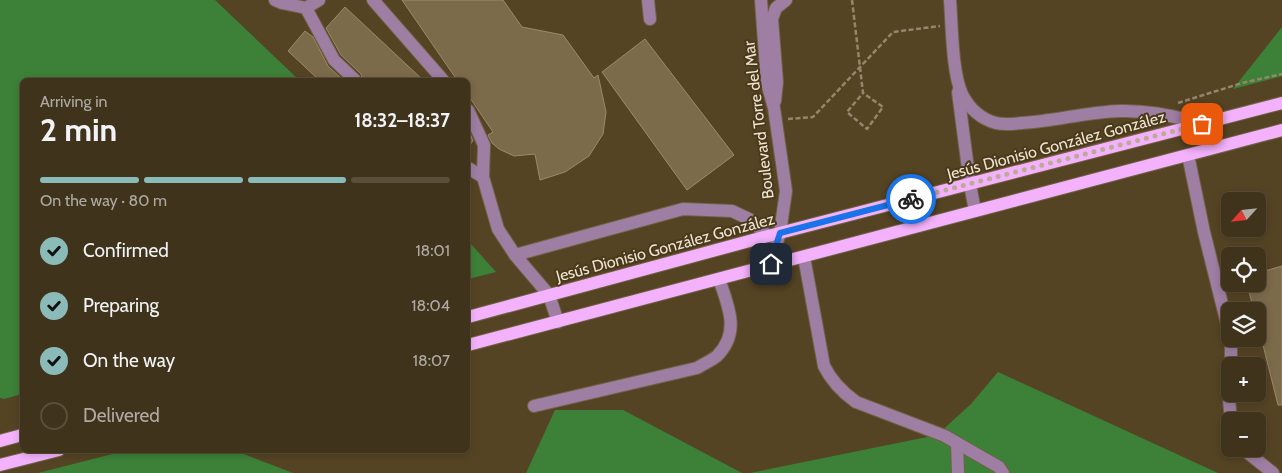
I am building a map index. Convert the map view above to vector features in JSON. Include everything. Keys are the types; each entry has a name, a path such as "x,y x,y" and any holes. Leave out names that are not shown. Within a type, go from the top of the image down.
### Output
{"main road":[{"name":"Jesús Dionisio González González","path":"470,316 1282,103"},
{"path":"470,344 1282,130"},
{"path":"0,441 20,436"},
{"path":"0,465 47,453"}],"street":[{"path":"275,0 306,8 318,0"},
{"path":"373,0 441,78"},
{"path":"648,0 650,19"},
{"name":"Boulevard Torre del Mar","path":"762,0 767,83 775,114 786,191 774,235 771,264"},
{"path":"775,114 777,82 772,19 776,8 786,0"},
{"path":"950,0 957,78 975,211"},
{"path":"306,8 334,60 353,78"},
{"path":"957,78 962,94 971,108 979,115 997,123 1041,122 1118,111 1152,111 1202,124"},
{"path":"470,114 484,145 483,177 498,229 515,255 549,295 558,322"},
{"path":"1188,154 1204,232 1221,302"},
{"path":"470,169 483,177"},
{"path":"515,255 684,209 732,210 774,235"},
{"path":"804,257 824,366 830,380 843,393 856,402 945,436 999,467 1004,473"},
{"path":"534,406 697,368 716,356 728,341 732,328 730,314 719,279"},
{"path":"958,443 958,473"},
{"path":"1254,457 1273,473"}],"path":[{"path":"852,0 863,93 848,112 868,129 882,107 863,93"},
{"path":"775,114 813,116 892,32 952,24"},
{"path":"1152,111 1242,83 1282,74"}],"green space":[{"path":"0,0 215,0 297,78 20,78 20,395 4,399 0,398"},
{"path":"1282,27 1282,76 1233,89"},
{"path":"470,243 471,244 496,272 470,278"},
{"path":"998,372 1218,473 750,473 937,435 971,404"},
{"path":"555,410 623,410 742,473 526,473"},
{"path":"116,453 241,453 293,473 38,473"}],"building":[{"path":"402,0 503,0 522,27 563,35 594,78 598,75 606,112 603,134 589,156 565,172 540,180 535,154 514,156 499,149 492,143 488,135 493,132 470,98 470,78 456,78"},
{"path":"345,7 421,78 362,78 361,74 341,55 326,28"},
{"path":"305,31 313,37 328,66 341,78 317,78 288,51"},
{"path":"645,39 734,155 687,190 602,72"},
{"path":"470,133 473,141 470,145"},
{"path":"1282,266 1282,405 1278,405 1264,347 1266,347 1266,302 1252,302 1249,292 1266,292 1266,271"}],"way so far":[{"path":"911,199 1202,124"}],"route":[{"path":"771,264 780,233 911,199"}]}
